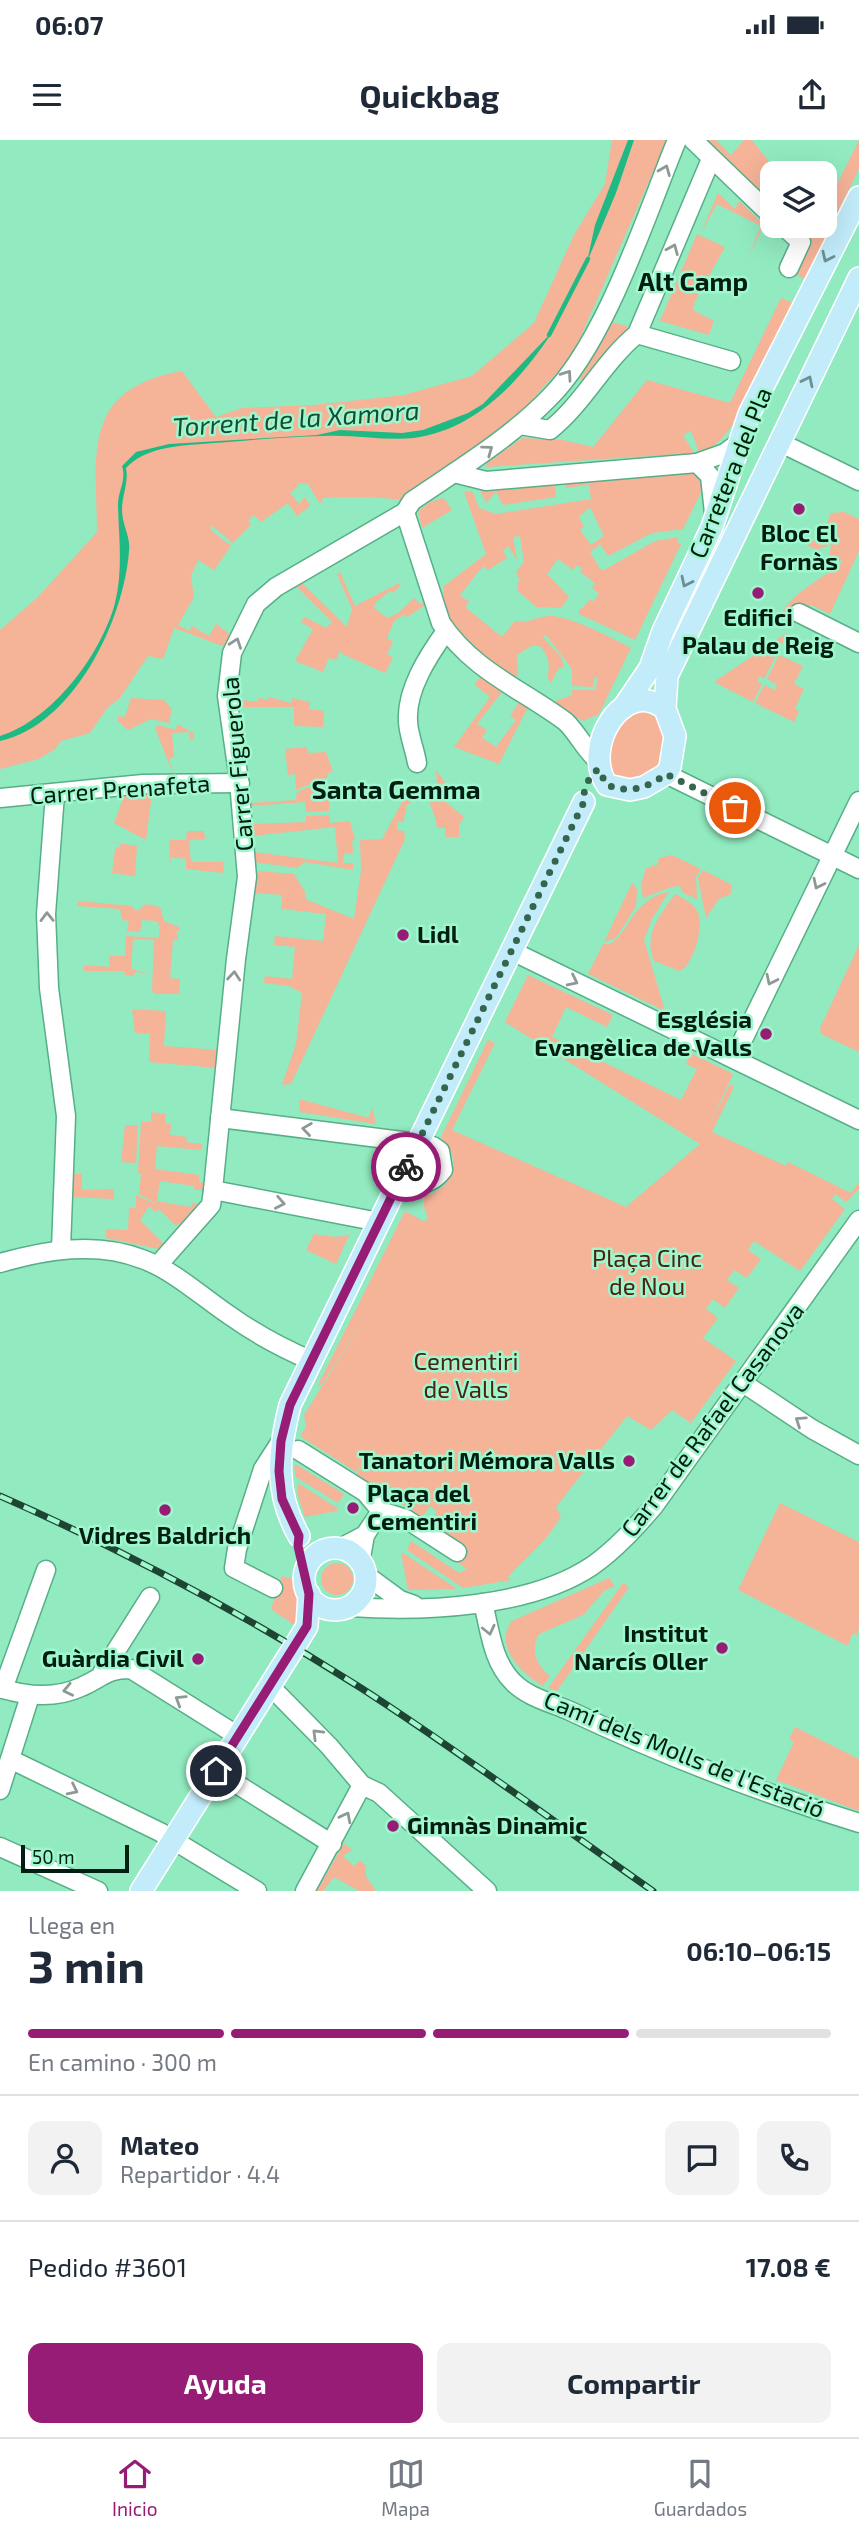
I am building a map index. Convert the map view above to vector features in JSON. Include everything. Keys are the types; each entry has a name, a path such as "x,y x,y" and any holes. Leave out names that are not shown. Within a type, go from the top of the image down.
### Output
{"main road":[{"name":"Carretera del Pla","path":"584,802 583,791 598,764 605,729 622,710 650,668 663,631 715,521 737,444 859,197"},
{"name":"Carretera del Pla","path":"666,774 675,754 675,736 665,709 667,676 859,278"},
{"path":"622,710 640,700 649,700 665,709"},
{"path":"598,764 607,785 630,790"},
{"path":"306,1629 309,1594 305,1570 298,1546 299,1536 282,1499 279,1471 290,1445 290,1405 584,802 655,782 666,774"},
{"path":"141,1891 306,1629 365,1590 363,1569 352,1553 299,1536"},
{"path":"305,1570 313,1557 335,1548"},
{"path":"309,1594 339,1609"}],"street":[{"name":"Carrer Figuerola","path":"158,1265 208,1209 214,1190 247,877 240,783 228,685 232,653 256,604 276,587 405,512 412,501 520,425 551,396 591,341 627,264 677,140"},
{"path":"693,140 760,205"},
{"path":"520,425 550,430 563,419 618,349 637,334 711,159"},
{"path":"789,268 801,242 796,238"},
{"path":"637,334 731,361"},
{"name":"Carretera del Pla","path":"779,443 859,481"},
{"path":"454,473 486,481 697,463 725,453 737,444"},
{"path":"697,463 712,482 715,521"},
{"path":"405,512 441,623 446,631 478,665 549,710 575,731 581,745 598,764"},
{"path":"799,614 859,643"},
{"path":"417,763 408,724 408,703 418,677 446,631"},
{"path":"575,731 605,729"},
{"path":"666,774 859,869"},
{"name":"Carrer Prenafeta","path":"0,798 143,784 240,783"},
{"path":"55,794 46,914 49,988 66,1116 61,1249"},
{"path":"734,1058 859,801"},
{"path":"512,951 859,1119"},
{"path":"220,1118 418,1143 433,1146 440,1151 443,1170 437,1178 421,1185 400,1180"},
{"path":"214,1190 379,1222"},
{"name":"Carrer de Rafael Casanova","path":"339,1609 483,1603 556,1584 590,1567 620,1545 654,1506 859,1220"},
{"path":"0,1263 61,1249 118,1252 158,1265 234,1319 312,1361"},
{"path":"743,1383 812,1429 859,1455"},
{"path":"272,1588 234,1568 237,1549 263,1469 290,1445 365,1492 381,1511 406,1519 457,1552"},
{"path":"381,1511 365,1535 363,1569 400,1600 417,1606"},
{"path":"335,1548 365,1535"},
{"path":"46,1570 1,1688 30,1696 75,1690 92,1682 102,1673 150,1597"},
{"name":"Camí dels Molls de l'Estació","path":"483,1603 496,1657 513,1683 533,1695 611,1731 728,1777 806,1807 859,1823"},
{"path":"102,1673 116,1668 131,1669 238,1736"},
{"path":"270,1686 329,1746 362,1785 379,1793 487,1891"},
{"path":"0,1790 12,1760 30,1696"},
{"path":"12,1760 172,1840 257,1891"},
{"path":"216,1771 332,1844"},
{"path":"305,1891 362,1785"},
{"path":"0,1847 98,1891"}],"green space":[{"path":"612,140 667,140 577,345 564,365 510,423 399,500 370,497 323,498 320,504 308,484 297,483 298,486 290,493 299,504 305,497 310,506 297,516 288,503 261,522 254,515 248,521 251,525 233,543 211,525 211,530 231,546 214,570 198,560 191,576 194,597 178,625 189,631 192,626 209,636 216,624 230,634 225,647 174,628 163,659 148,656 120,698 107,708 90,733 61,741 55,749 39,759 0,769 0,630 38,597 97,532 97,450 102,428 111,408 126,392 150,380 182,371 216,417 242,408 314,405 404,395 472,376 534,323 574,235 605,184"},
{"path":"706,140 716,140 731,155 744,140 752,140 769,161 760,161 760,192"},
{"path":"859,140 859,169 837,214 837,185"},
{"path":"718,193 735,209 739,201 760,221 760,226 717,204 701,233"},
{"path":"697,234 725,247 695,301 693,310 714,321 709,335 660,321"},
{"path":"808,238 825,238 805,279 793,273 810,240"},
{"path":"781,298 793,303 766,364 741,412 713,446 699,452 691,431 683,435 694,453 486,467 487,463 522,438 563,440 593,447 647,380 730,403"},
{"path":"612,322 629,327 585,382 580,379"},
{"path":"693,473 703,478 703,488 683,529 652,533 608,556 600,544 590,552 600,569 604,570 655,541 679,537 677,542 681,544 635,640 579,614 579,608 582,609 590,599 593,602 599,593 592,588 595,583 580,572 582,569 577,565 573,570 558,559 547,574 569,597 561,608 536,607 518,591 517,583 520,581 516,572 524,562 520,536 513,537 517,560 508,546 503,550 507,558 488,570 483,566 460,595 469,602 465,607 502,637 515,621 553,616 582,625 631,648 599,714 583,721 550,703 572,695 572,690 596,690 597,677 594,678 593,687 572,686 572,669 546,635 543,637 561,657 564,667 558,669 551,683 547,677 549,664 545,653 540,646 531,646 517,655 518,674 513,681 474,652 442,612 444,586 486,554 464,492 472,491 479,508 496,514 591,499 589,485 565,488 565,483","holes":["590,507 604,536 591,545 580,530 584,527 579,517"]},
{"path":"555,484 556,497 503,505 496,492 486,503 480,490"},
{"path":"444,498 452,510 422,528 418,511 432,501"},
{"path":"844,512 859,519 859,551 830,614 811,605 792,618 782,613 800,593 843,562 841,560 828,570 831,544 817,550 807,545 823,534 831,513"},
{"path":"340,572 355,606 399,583 401,585 393,593 390,591 376,602 374,608 387,618 398,613 414,598 420,604 424,602 425,605 407,617 403,615 394,621 387,638 393,642 387,654 393,658 385,673 342,654 340,650 336,660 329,658 323,672 295,661 313,629 301,622 305,617 326,628 332,622 296,586 301,582 347,627 352,609 337,574"},
{"path":"788,632 764,679 759,676 757,681 762,684 753,702 714,682"},
{"path":"779,655 803,666 794,684 804,689 795,708 799,711 794,722 755,703 764,685 775,690 777,685 767,679"},
{"path":"481,677 502,692 477,724 487,730 482,738 496,747 516,720 510,716 519,702 528,707 499,764 454,747 490,697 474,684"},
{"path":"269,697 291,703 292,698 310,702 309,709 324,711 323,727 294,726 294,707 237,707 236,699 257,702 258,698 268,700"},
{"path":"131,698 164,700 172,709 169,723 151,719 128,730 118,721 118,716 125,717"},
{"path":"643,711 658,718 664,738 664,753 656,767 641,780 616,779 609,759 613,739 624,721"},
{"path":"177,724 194,733 194,739 190,740 189,732 172,733 174,757 169,759 174,776 155,728 158,725 176,730"},
{"path":"307,747 308,753 326,752 333,771 327,774 328,777 296,790 295,774 288,775 285,749"},
{"path":"436,770 445,782 440,788 450,795 446,802 464,817 459,825 459,837 445,837 445,828 437,828 426,786 437,784"},
{"path":"323,781 330,796 329,811 306,812 305,802 250,806 250,803 296,800 297,792"},
{"path":"411,786 413,801 407,805 403,822 397,822 397,830 404,831 405,839 291,1084 282,1085 296,1044 302,993 289,986 264,983 265,976 292,979 295,947 274,945 275,936 323,941 326,914 281,909 282,895 254,893 255,874 259,871 294,874 305,892 305,899 354,919 361,871 360,840 382,839"},
{"path":"125,793 152,793 146,840 114,823"},
{"path":"330,815 330,823 350,821 355,840 352,841 353,853 344,854 343,863 353,863 353,870 305,862 297,868 254,862 254,852 338,863 335,827 252,836 252,824 306,822 306,816"},
{"path":"187,831 204,831 205,839 189,840 191,862 223,862 224,873 186,869 186,859 171,857 170,864 169,840 186,840"},
{"path":"112,842 137,846 135,876 112,873 115,849 122,845"},
{"path":"672,855 701,869 696,877 697,899 683,893 680,886 643,898 641,885 646,868 657,865 659,858"},
{"path":"703,870 732,885 731,894 719,899 706,918 698,878"},
{"path":"632,883 637,889 636,906 616,938 604,942"},
{"path":"669,892 652,919 644,940 665,1011 588,974 603,944 617,939 644,903"},
{"path":"675,894 694,907 700,919 699,935 690,961 680,971 654,961 651,951 655,925"},
{"path":"78,901 131,906 137,911 146,904 160,907 164,921 179,927 179,931 174,931 178,940 173,940 170,978 180,979 179,994 154,994 152,990 154,940 133,939 131,969 148,973 135,972 134,976 125,975 124,971 84,971 84,965 109,967 109,956 125,956 126,936 159,938 160,927 156,921 142,920 140,932 127,931 129,921 122,920 120,909 77,906"},
{"path":"859,945 859,1052 821,1034 820,1028"},
{"path":"528,975 613,1015 607,1027 566,1007 552,1037 681,1100 697,1069 686,1064 691,1053 733,1074 707,1129 730,1084 734,1087 712,1132 786,1166 788,1162 851,1193 859,1182 859,1189 846,1202 835,1194 832,1199 845,1209 800,1271 754,1241 748,1250 761,1259 747,1278 734,1270 727,1280 739,1288 725,1308 713,1299 706,1309 718,1318 703,1338 736,1361 691,1423 672,1410 651,1430 627,1416 556,1507 561,1516 556,1525 508,1577 511,1580 463,1588 407,1550 411,1541 459,1573 467,1569 457,1562 466,1547 430,1524 437,1511 430,1506 422,1517 356,1476 362,1463 356,1472 300,1436 306,1427 304,1415 373,1305 321,1386 318,1385 405,1211 425,1222 428,1217 424,1208 424,1196 438,1191 450,1177 453,1157 441,1137 488,1040 495,1043 452,1130 626,1207 700,1144 505,1022"},
{"path":"132,1009 166,1011 164,1046 219,1050 217,1068 149,1062 150,1034 135,1033"},
{"path":"299,1099 369,1118 372,1107 376,1124 300,1112"},
{"path":"151,1112 166,1114 165,1123 171,1124 170,1135 187,1137 186,1142 202,1144 201,1150 157,1146 155,1169 199,1175 199,1182 205,1183 204,1190 194,1190 194,1186 160,1181 157,1201 191,1207 192,1203 201,1204 182,1226 179,1223 176,1226 159,1209 155,1212 149,1206 140,1220 165,1245 159,1249 106,1238 106,1229 128,1230 129,1208 136,1208 136,1195 162,1207 139,1194 141,1122 151,1122"},
{"path":"125,1125 138,1125 136,1163 121,1162"},
{"path":"74,1174 82,1174 82,1190 114,1189 114,1199 72,1197"},
{"path":"314,1234 336,1237 349,1235 336,1264 306,1250"},
{"path":"297,1465 344,1494 338,1503 296,1477 294,1466"},
{"path":"298,1483 337,1508 337,1511 305,1517 297,1493"},
{"path":"780,1503 859,1542 859,1628 857,1635 852,1634 848,1646 738,1590"},
{"path":"401,1554 456,1589 408,1590"},
{"path":"337,1563 348,1568 353,1579 348,1590 337,1595 326,1590 321,1579 326,1568"},
{"path":"282,1576 293,1579 297,1590 298,1608 294,1625 271,1609"},
{"path":"609,1578 615,1586 605,1590 583,1615 539,1634 535,1646 536,1657 550,1676 543,1686 526,1674 508,1649 507,1630 512,1621"},
{"path":"623,1583 629,1587 557,1691 548,1688"},
{"path":"795,1727 859,1759 859,1811 776,1780 794,1742 789,1739"},
{"path":"344,1843 352,1850 343,1856 354,1866 360,1860 366,1866 366,1876 376,1891 359,1891 334,1877 323,1891 317,1891"}],"shaded area":[{"path":"628,140 634,140 616,193 587,262 595,225"},
{"path":"553,331 526,367 495,400 477,414 436,433 403,439 334,436 191,445 161,449 134,461 126,468 122,504 129,546 125,578 105,637 72,692 51,714 27,731 0,741 0,736 19,728 56,701 86,664 108,623 119,579 118,502 123,477 122,466 136,452 169,444 317,435 340,430 402,433 423,430 468,413 483,404"}],"waterway":[{"name":"Torrent de la Xamora","path":"549,335 588,259"}],"railway":[{"path":"0,1496 184,1585 318,1661 435,1737 653,1891"}],"way so far":[{"path":"406,1167 584,802 583,791 588,779 598,769 607,785 630,790 655,782 666,774 735,808"}],"place":[{"name":"Bloc El Fornàs","path":"799,509"},
{"name":"Edifici Palau de Reig","path":"758,593"},
{"name":"Lidl","path":"403,935"},
{"name":"Església Evangèlica de Valls","path":"766,1034"},
{"name":"Tanatori Mémora Valls","path":"629,1461"},
{"name":"Plaça del Cementiri","path":"353,1508"},
{"name":"Vidres Baldrich","path":"165,1510"},
{"name":"Institut Narcís Oller","path":"722,1648"},
{"name":"Guàrdia Civil","path":"198,1659"},
{"name":"Gimnàs Dinamic","path":"393,1826"}],"district":[{"name":"Alt Camp","path":"693,282"},
{"name":"Santa Gemma","path":"396,790"}],"route":[{"path":"216,1771 307,1626 309,1594 298,1546 299,1536 282,1499 279,1471 281,1441 290,1405 406,1167"}],"park label":[{"name":"Plaça Cinc de Nou","path":"647,1273"},
{"name":"Cementiri de Valls","path":"466,1376"}]}
